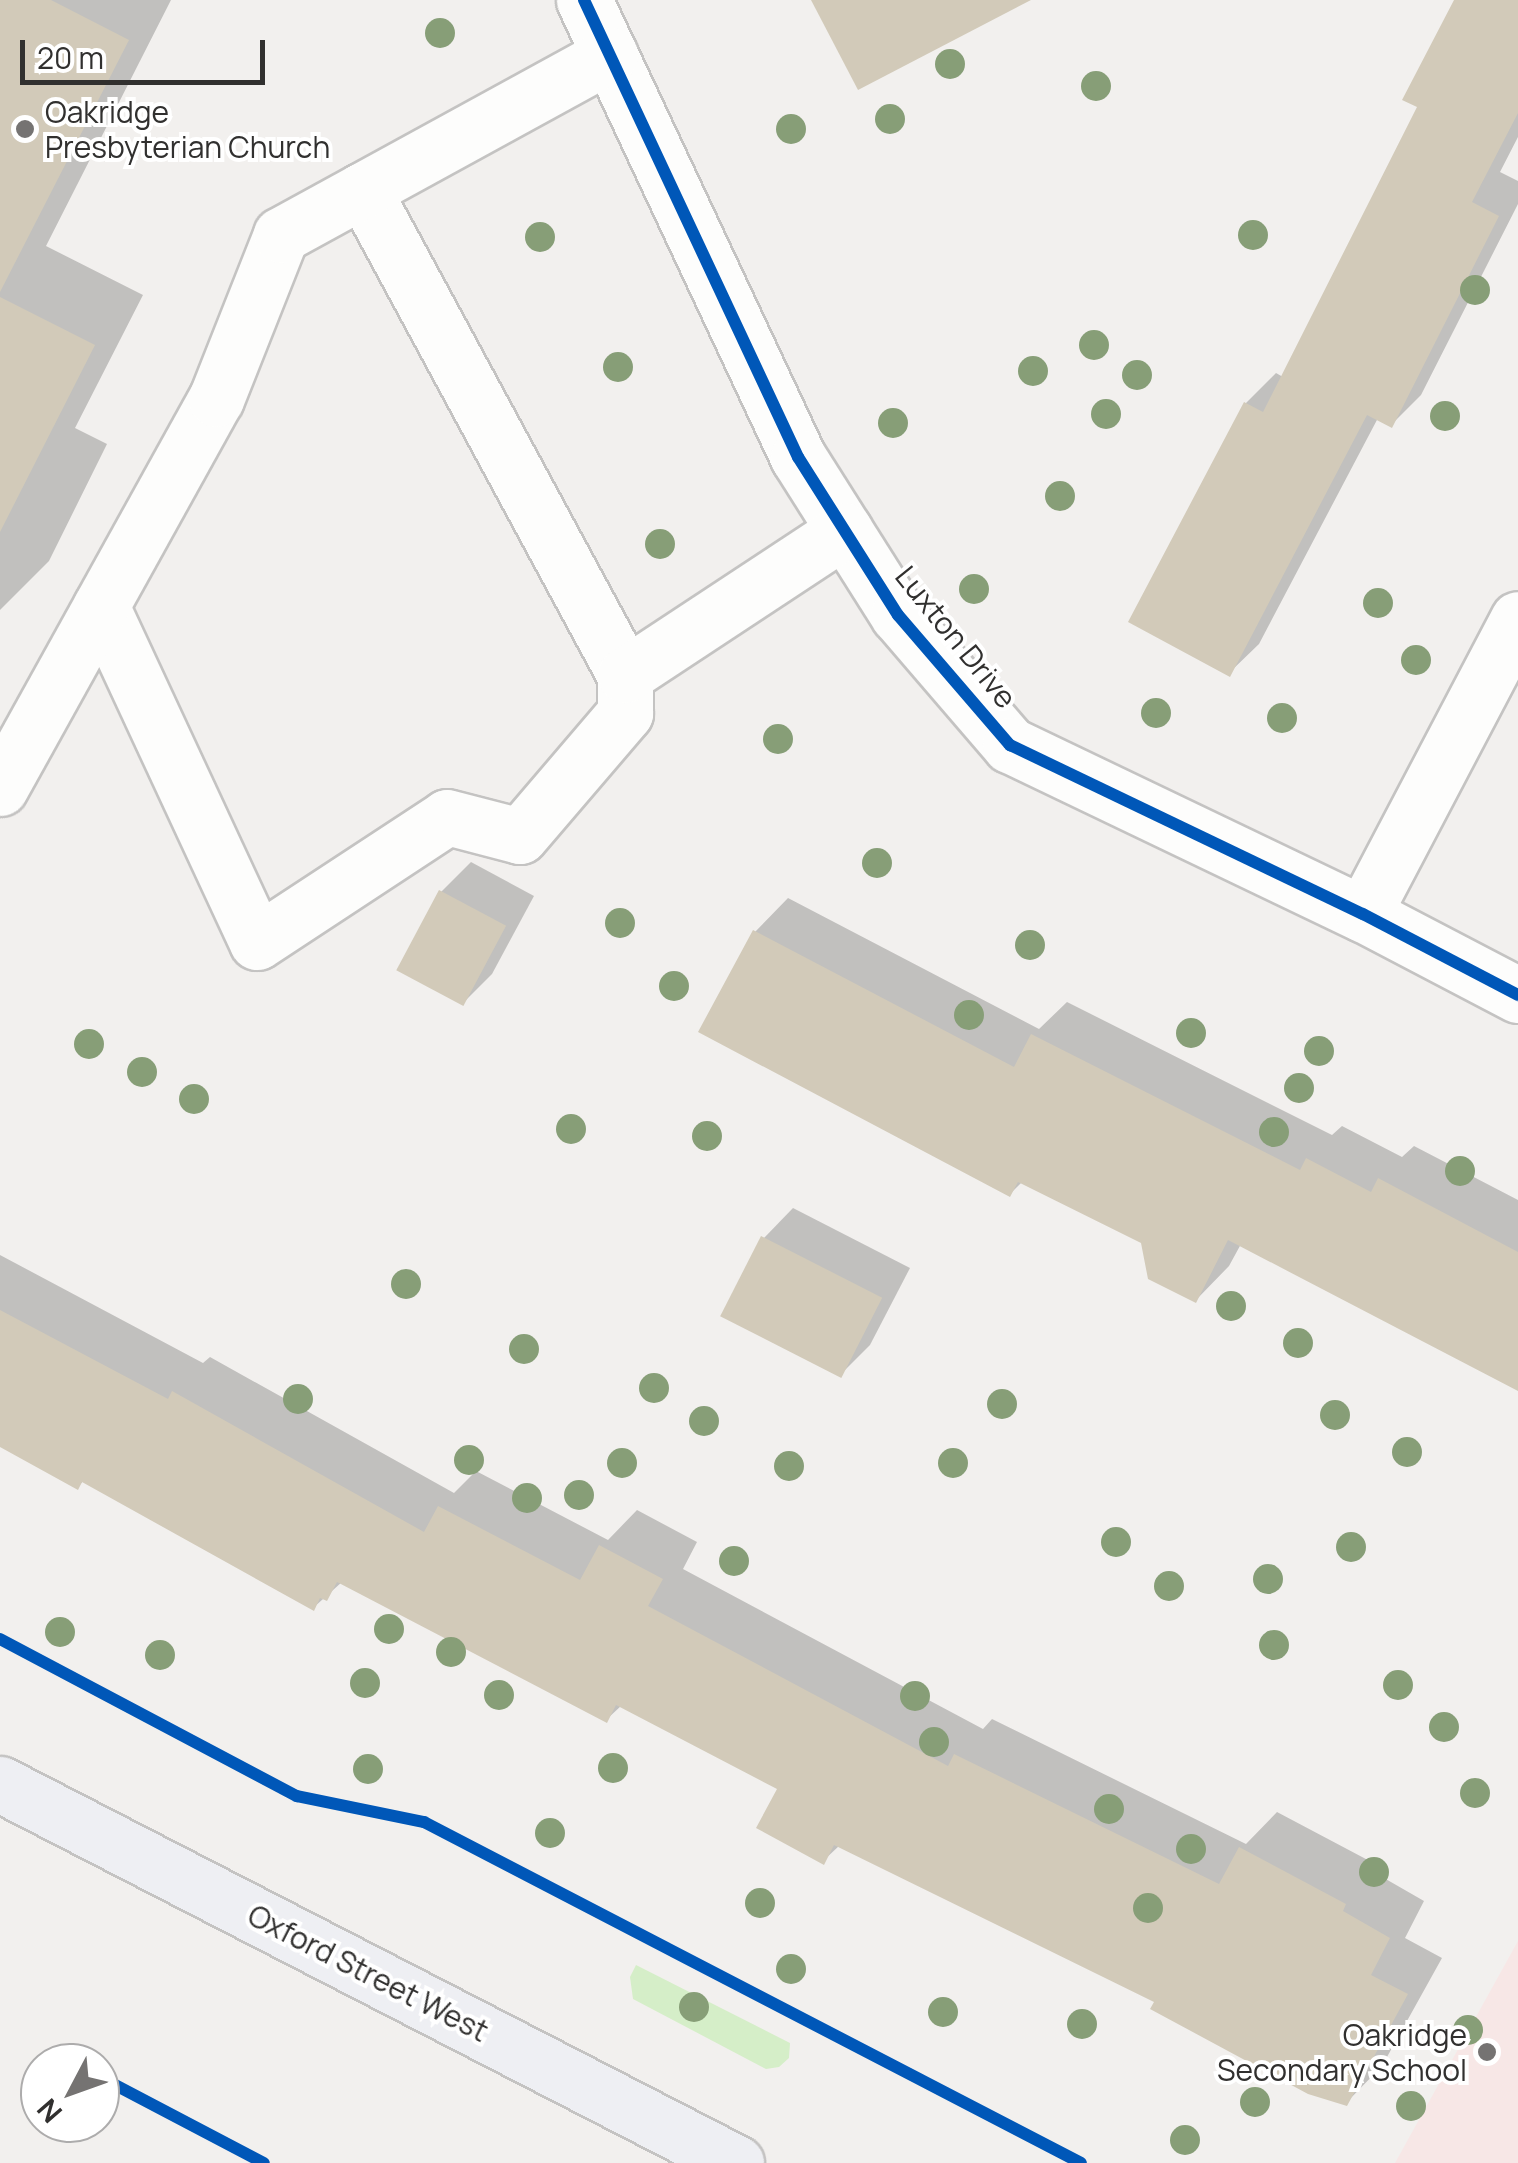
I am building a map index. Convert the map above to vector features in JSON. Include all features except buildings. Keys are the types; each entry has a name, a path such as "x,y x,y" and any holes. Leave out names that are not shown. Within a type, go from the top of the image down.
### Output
{"main road":[{"name":"Oxford Street West","path":"0,1784 736,2163"}],"street":[{"name":"Luxton Drive","path":"584,0 798,457 898,614 1010,745 1364,914 1518,995"},
{"path":"0,788 216,399 280,235 610,55"},
{"path":"102,606 257,942 447,816 520,836 625,712 625,675 363,190"},
{"path":"625,675 844,530"},
{"path":"1364,914 1518,619"}],"shaded area":[{"name":"Oakridge Secondary School","path":"1518,1941 1518,2163 1395,2163"}],"green space":[{"path":"636,1965 790,2043 789,2058 779,2067 766,2069 633,1999 630,1977"}],"cycle path":[{"path":"584,0 798,457 898,615 1010,745 1363,914 1518,995"},
{"path":"0,1639 297,1796 424,1822 1081,2163"},
{"path":"120,2087 264,2163"}],"place":[{"name":"Oakridge Presbyterian Church","path":"25,129"},
{"name":"Oakridge Secondary School","path":"1487,2052"}]}
